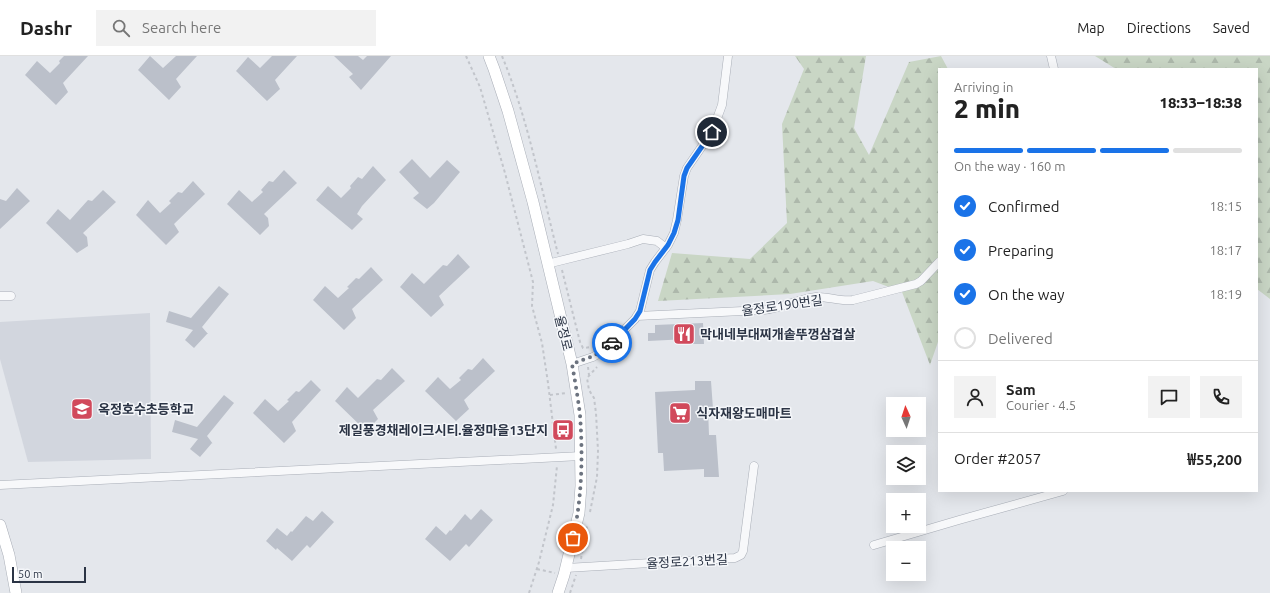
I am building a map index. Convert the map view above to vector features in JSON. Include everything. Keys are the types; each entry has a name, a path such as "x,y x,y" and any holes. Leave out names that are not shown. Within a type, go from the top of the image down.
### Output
{"main road":[{"name":"율정로","path":"488,56 499,83 521,158 572,364 580,415 581,489 579,513 566,568 558,593"},
{"path":"0,524 9,555 16,593"}],"street":[{"path":"572,364 593,357 604,351 637,316 642,304 650,270 666,248 674,233 678,220 684,176 687,168 708,139 722,105 728,56"},
{"path":"1051,56 1054,68"},
{"path":"548,264 643,239 657,241 666,248"},
{"name":"율정로190번길","path":"637,316 774,309 814,298 846,301 852,300 916,284 922,281 938,263"},
{"path":"0,296 11,296"},
{"path":"0,485 581,456"},
{"name":"율정로213번길","path":"566,568 738,557 743,552 754,466"},
{"path":"874,545 1059,492"}],"path":[{"path":"466,56 480,87 505,173 533,282 532,306 542,344 546,367 557,457 553,505 539,562 529,593"},
{"path":"590,514 597,477 598,451 594,398 589,390 587,378 597,367"},
{"path":"580,561 588,522"},
{"path":"570,593 576,577"}],"shaded area":[{"name":"옥정호수초등학교","path":"150,313 151,459 28,462 0,359 0,322"}],"green space":[{"path":"795,56 866,56 854,128 869,155 909,62 941,56 947,68 938,68 938,342 930,365 902,292 873,281 790,294 658,301 672,253 750,259 787,223 782,124 804,69"},
{"path":"1095,56 1270,56 1270,299 1258,290 1258,68 1114,68"}],"building":[{"path":"64,56 88,56 63,83 68,92 56,105 25,75 37,61 50,73 60,63 59,61"},
{"path":"150,56 163,68 176,56 197,56 176,79 181,87 169,100 138,70"},
{"path":"272,56 297,56 275,80 280,89 267,101 236,71 248,57 260,68"},
{"path":"334,56 358,56 363,60 367,56 391,56 361,90 349,77 353,74"},
{"path":"412,159 430,178 447,160 460,172 434,203 427,209 413,198 419,193 399,172"},
{"path":"373,166 386,180 362,206 357,214 363,219 352,230 316,200 328,186 341,198 351,188 350,186 358,177 362,179"},
{"path":"284,170 297,183 264,214 268,218 269,226 260,235 227,204 239,190 252,202 263,192 261,190 269,181 273,182"},
{"path":"193,181 205,194 174,224 179,232 166,245 136,215 148,200 160,213 171,203 169,201 178,192 182,193"},
{"path":"17,188 30,201 0,229 0,199 6,201"},
{"path":"103,190 116,202 83,233 87,237 88,246 77,253 46,223 58,209 70,220 88,200 92,201"},
{"path":"458,254 470,267 439,296 444,305 431,317 400,287 412,273 424,284 443,265 447,266"},
{"path":"371,267 383,280 352,309 356,318 344,330 313,300 325,286 338,298 349,288 347,287 356,278 359,279"},
{"path":"219,286 229,294 202,327 208,334 194,348 185,340 193,330 166,322 169,311 191,318"},
{"path":"703,323 704,344 689,344 688,339 648,341 648,333 655,333 655,325"},
{"path":"483,358 495,371 464,400 469,409 456,421 425,391 438,377 450,389 461,380 459,378 468,369 472,370"},
{"path":"392,368 405,381 373,410 378,419 366,431 335,401 347,387 358,398 377,379 381,380"},
{"path":"311,380 321,390 292,422 296,431 284,443 253,413 265,399 278,411 289,401 287,400 296,391 299,392"},
{"path":"695,381 711,381 713,409 708,409 709,435 716,435 719,477 704,477 704,469 664,471 663,453 658,453 655,392 695,390"},
{"path":"224,395 234,403 207,436 213,444 212,443 200,457 190,449 198,439 172,432 175,420 197,427"},
{"path":"481,509 493,520 469,547 466,544 450,561 425,539 436,526 446,535 465,514 471,520"},
{"path":"322,511 334,522 310,548 307,545 292,561 266,541 277,528 287,536 306,516 313,521"}],"way so far":[{"path":"573,538 579,513 581,466 580,415 572,364 593,357 604,351 612,343"}],"place":[{"name":"막내네부대찌개솥뚜껑삼겹살","path":"684,334"},
{"name":"옥정호수초등학교","path":"82,409"},
{"name":"식자재왕도매마트","path":"680,413"},
{"name":"제일풍경채레이크시티.율정마을13단지","path":"563,430"}],"route":[{"path":"612,343 635,319 640,311 650,270 668,245 674,233 678,220 684,176 687,168 712,132"}]}
